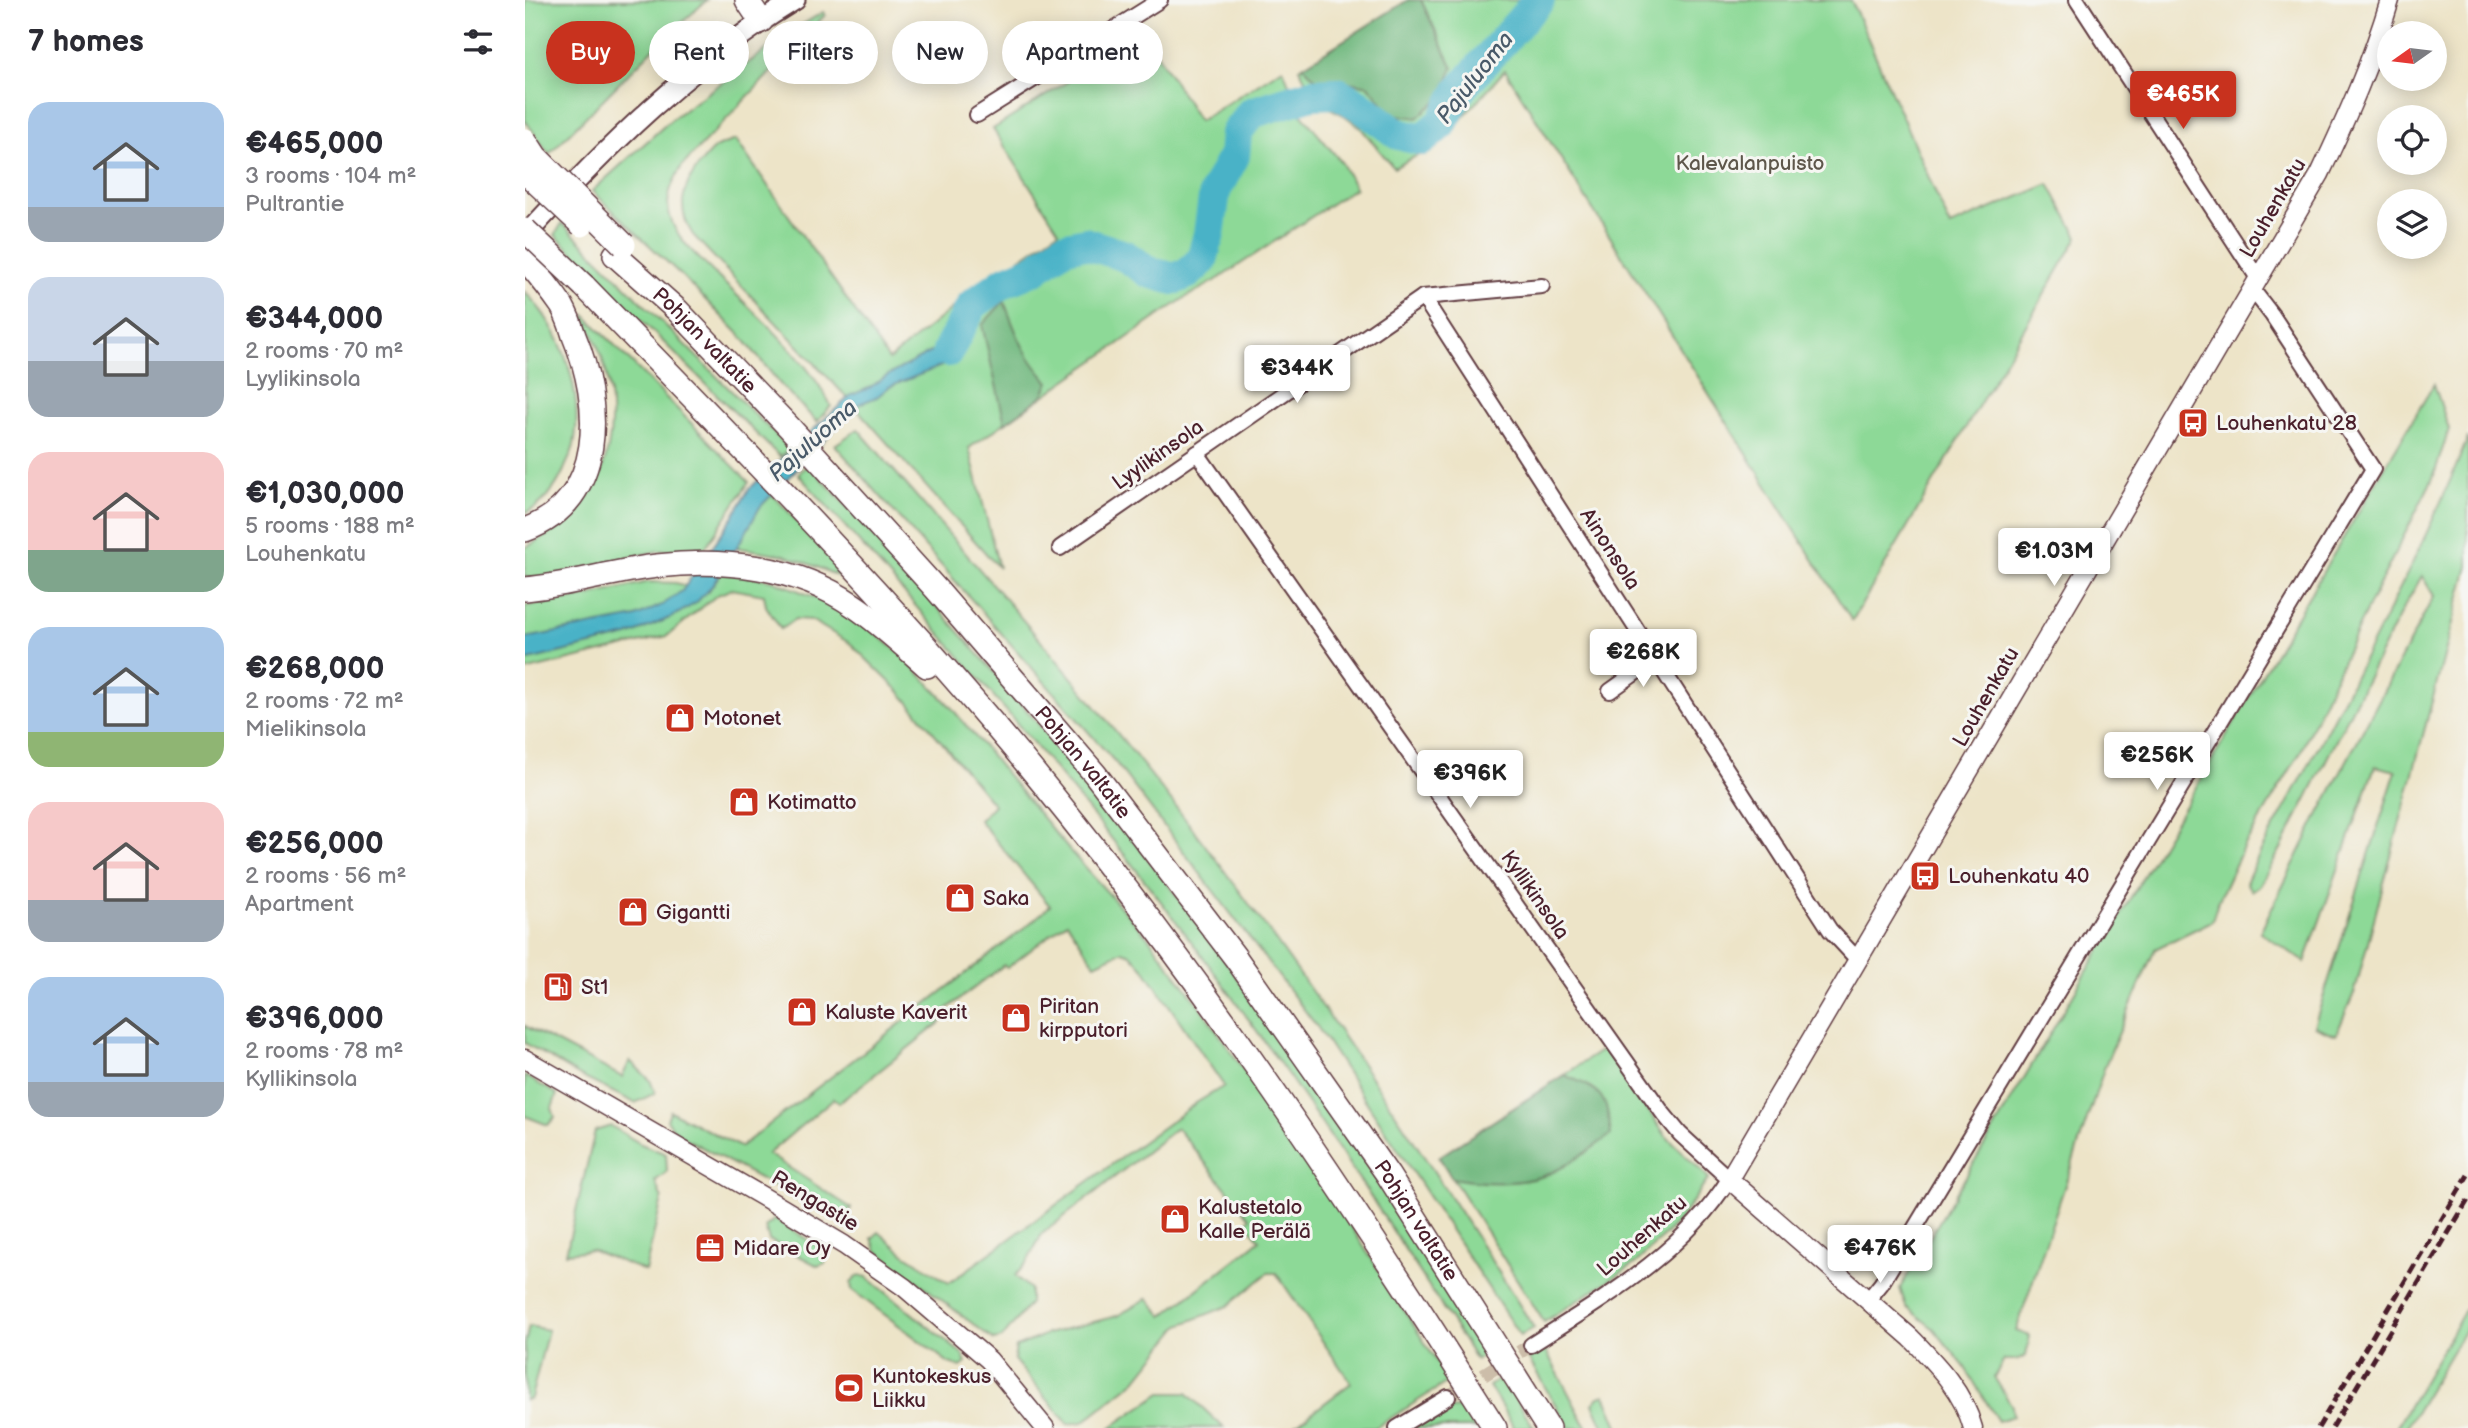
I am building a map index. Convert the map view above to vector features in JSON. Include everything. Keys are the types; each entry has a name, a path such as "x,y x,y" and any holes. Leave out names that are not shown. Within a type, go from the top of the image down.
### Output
{"highway":[{"path":"747,0 761,21"},
{"path":"525,140 536,157 619,250"},
{"name":"Pohjan valtatie","path":"525,172 619,250 789,427 945,599 1095,774 1235,957 1388,1175 1548,1428"},
{"path":"525,230 584,286 758,464 871,584 997,729 1146,916 1222,1017 1336,1182 1495,1428"},
{"path":"525,260 563,308 582,355 594,418 592,446 582,479 562,508 539,525 525,530"},
{"path":"525,590 656,566 688,564 747,565 805,580 852,604 997,729"}],"main road":[{"path":"525,236 583,172 709,60 761,21 795,0"}],"street":[{"path":"977,115 1160,0"},
{"path":"1868,1300 1881,1284 2373,468 2272,315 2077,0"},
{"name":"Louhenkatu","path":"1531,1345 1631,1279 1692,1227 1713,1205 2320,174 2353,105 2390,0"},
{"name":"Lyylikinsola","path":"1060,548 1423,297 1542,286"},
{"name":"Ainonsola","path":"1423,297 1830,930 1858,960"},
{"name":"Kyllikinsola","path":"1197,453 1662,1112 1680,1134 1729,1179"},
{"path":"1610,691 1655,659"},
{"name":"Rengastie","path":"525,1059 811,1225 904,1287 989,1360 1045,1428"},
{"path":"1729,1179 1911,1338 1939,1366 1961,1396 1973,1428"},
{"path":"1397,1428 1448,1397"}],"green space":[{"path":"525,0 707,0 684,21 649,21 649,53 635,67 635,21 546,21 546,84 618,84 549,154 525,120"},
{"path":"1408,0 1421,0 1453,68 1440,98 1417,118 1391,114 1369,86 1339,80 1317,80 1303,66"},
{"name":"Kalevalanpuisto","path":"1421,0 1851,0 1950,226 2049,184 2078,237 1852,621 1505,70 1439,144 1394,168 1360,127 1344,115 1317,102 1299,68 1303,66 1317,80 1339,80 1369,86 1391,114 1453,68"},
{"path":"823,12 825,15 819,21 808,21"},
{"path":"763,52 763,80 682,166 669,196 668,209 673,225 684,241 781,338 821,389 831,406 817,422 781,385 741,336 592,191 673,118 720,84 749,84 749,62"},
{"path":"1163,63 1199,121 1283,68 1299,111 1342,163 1355,188 1215,281 1183,299 969,448 999,568 841,391 693,235 683,207 685,190 702,162 715,148 736,140 889,360 968,295 1059,231 993,129 1064,84 1163,84"},
{"path":"562,223 789,448 780,457 555,235"},
{"path":"525,292 550,324 560,343 573,383 576,425 573,448 557,483 543,501 525,513"},
{"path":"1004,301 1027,354 1049,382 1042,396 1005,423 982,325"},
{"path":"585,315 749,482 705,548 658,551 543,578 525,578 525,548 557,529 574,514 590,493 602,469 609,445 610,393 605,367"},
{"path":"2434,384 2449,429 2433,478 2366,611 2300,753 2242,850 2212,921 2155,949 2106,1063 2016,1331 2030,1336 2026,1356 2018,1360 2004,1360 1994,1377 2012,1406 2013,1416 1998,1421 1964,1366 1934,1329 1906,1307 1900,1288"},
{"path":"858,429 1070,676 1238,888 1369,1074 1534,1328 1520,1336 1318,1028 1115,762 835,445"},
{"path":"2468,437 2468,566 2355,991 2336,1035 2314,1026 2396,771 2375,766 2305,962 2260,932 2315,821 2434,596 2422,576 2401,612 2282,847 2259,887 2252,891 2246,883 2391,606 2432,522"},
{"path":"808,464 1012,693 1177,896 1316,1088 1490,1351 1476,1360 1330,1137 1215,973 1130,862 1038,749 798,474"},
{"path":"772,494 858,585 784,555 733,547 755,511"},
{"path":"720,574 772,580 857,618 902,655 950,706 1070,851 1148,937 1204,1012 1350,1225 1449,1381 1375,1428 1292,1428 1351,1383 1276,1273 1268,1273 1228,1306 1180,1325 1136,1380 1083,1422 1068,1424 1014,1360 1016,1347 1047,1334 1117,1316 1148,1298 1163,1316 1260,1240 1246,1223 1250,1218 1177,1128 1042,1234 1027,1262 1015,1276 1030,1289 1030,1303 1002,1338 994,1340 876,1250 872,1238 879,1232 903,1253 949,1283 1196,1103 1224,1086 1145,970 1131,954 1123,951 1095,964 1067,922 1007,968 1004,965 938,1016 942,1021 839,1103 834,1098 768,1154 851,1208 847,1217 839,1221 679,1135 667,1120 670,1111 740,1147 1050,906 979,820 994,805 900,692 851,644 811,620 795,619 781,629 766,606 764,595 732,589 717,595 667,636 525,671 525,606 584,597 648,582 676,583 708,592"},
{"path":"525,1026 622,1077 630,1061 650,1080 655,1093 635,1103 582,1077 525,1043"},
{"path":"1605,1048 1666,1136 1709,1178 1679,1221 1636,1263 1544,1322 1439,1157"},
{"path":"1564,1075 1587,1085 1600,1096 1607,1111 1611,1135 1544,1176 1491,1182 1452,1178 1439,1157"},
{"path":"525,1076 557,1094 552,1108 555,1117 548,1125 525,1116"},
{"path":"611,1126 641,1144 666,1154 667,1172 655,1181 662,1199 645,1271 591,1250 566,1253 595,1131"},
{"path":"775,1219 827,1252 825,1263 818,1266 769,1240 765,1227"},
{"path":"856,1277 867,1277 962,1354 966,1363 961,1367 949,1363 852,1290 851,1283"},
{"path":"2468,1305 2468,1325 2406,1428 2396,1428"},
{"path":"529,1326 548,1330 531,1398 525,1400 525,1344"},
{"path":"1544,1347 1587,1428 1569,1428 1528,1358"},
{"path":"1503,1377 1534,1428 1514,1428 1489,1386"},
{"path":"1161,1393 1187,1393 1224,1428 1110,1428"},
{"path":"1605,1395 1619,1428 1604,1428 1593,1404"},
{"path":"1446,1409 1467,1410 1479,1428 1412,1428"}],"water":[{"path":"977,313 961,349 944,365 889,387 877,397 859,404 760,507 712,586 696,603 672,617 628,636 525,661 525,638 636,617 662,605 682,591 749,489 851,395 869,388 935,350 949,334 958,315"}],"waterway":[{"name":"Pajuluoma","path":"948,351 972,305 1004,282 1035,269 1063,248 1085,243 1125,256 1149,272 1174,279 1188,273 1202,260 1215,191 1234,156 1236,133 1251,113 1312,94 1338,93 1398,134 1422,140 1442,123 1460,90 1539,0"}],"tunnel":[{"path":"1448,1397 1531,1345"}],"railway":[{"path":"2318,1428 2468,1175"},
{"path":"2332,1428 2468,1200"}],"place":[{"name":"Louhenkatu 28","path":"2193,423"},
{"name":"Motonet","path":"680,718"},
{"name":"Kotimatto","path":"744,802"},
{"name":"Louhenkatu 40","path":"1925,876"},
{"name":"Saka","path":"960,898"},
{"name":"Gigantti","path":"633,912"},
{"name":"St1","path":"558,987"},
{"name":"Kaluste Kaverit","path":"802,1012"},
{"name":"Piritan kirpputori","path":"1016,1018"},
{"name":"Kalustetalo Kalle Perälä","path":"1175,1219"},
{"name":"Midare Oy","path":"710,1248"},
{"name":"Kuntokeskus Liikku","path":"849,1388"}]}
